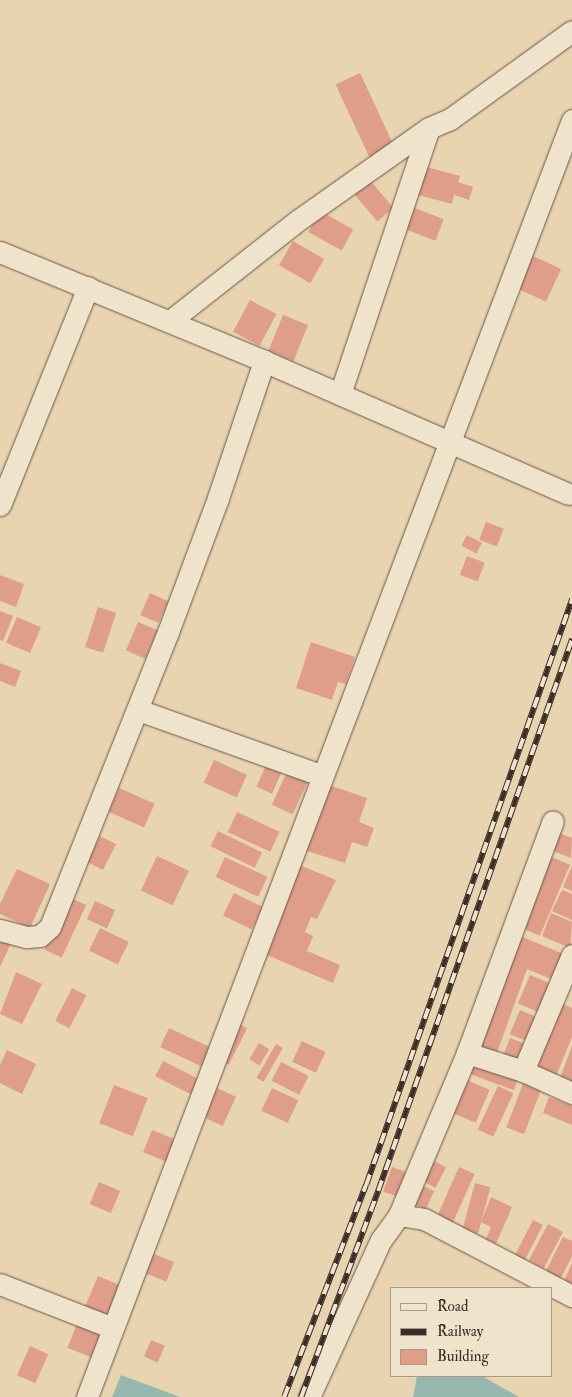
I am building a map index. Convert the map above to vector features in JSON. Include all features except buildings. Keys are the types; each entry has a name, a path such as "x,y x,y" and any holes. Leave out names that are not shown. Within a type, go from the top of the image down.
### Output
{"street":[{"path":"170,321 297,221 429,128 450,119 572,31"},
{"path":"87,1397 321,775 572,120"},
{"path":"340,394 429,128"},
{"path":"0,252 264,361 568,494"},
{"path":"0,505 88,287"},
{"path":"0,930 27,938 40,936 50,927 138,710 218,498 264,361"},
{"path":"138,710 321,775"},
{"path":"309,1397 382,1240 399,1215 468,1053 553,821"},
{"path":"523,1071 572,955"},
{"path":"468,1053 523,1071 572,1093"},
{"path":"399,1215 424,1219 572,1296"},
{"path":"0,1284 112,1328"}],"water":[{"path":"121,1375 180,1397 112,1397"},
{"path":"417,1377 484,1377 519,1397 413,1397"}],"railway":[{"path":"284,1397 366,1185 572,599"},
{"path":"301,1397 378,1191 572,639"}]}
